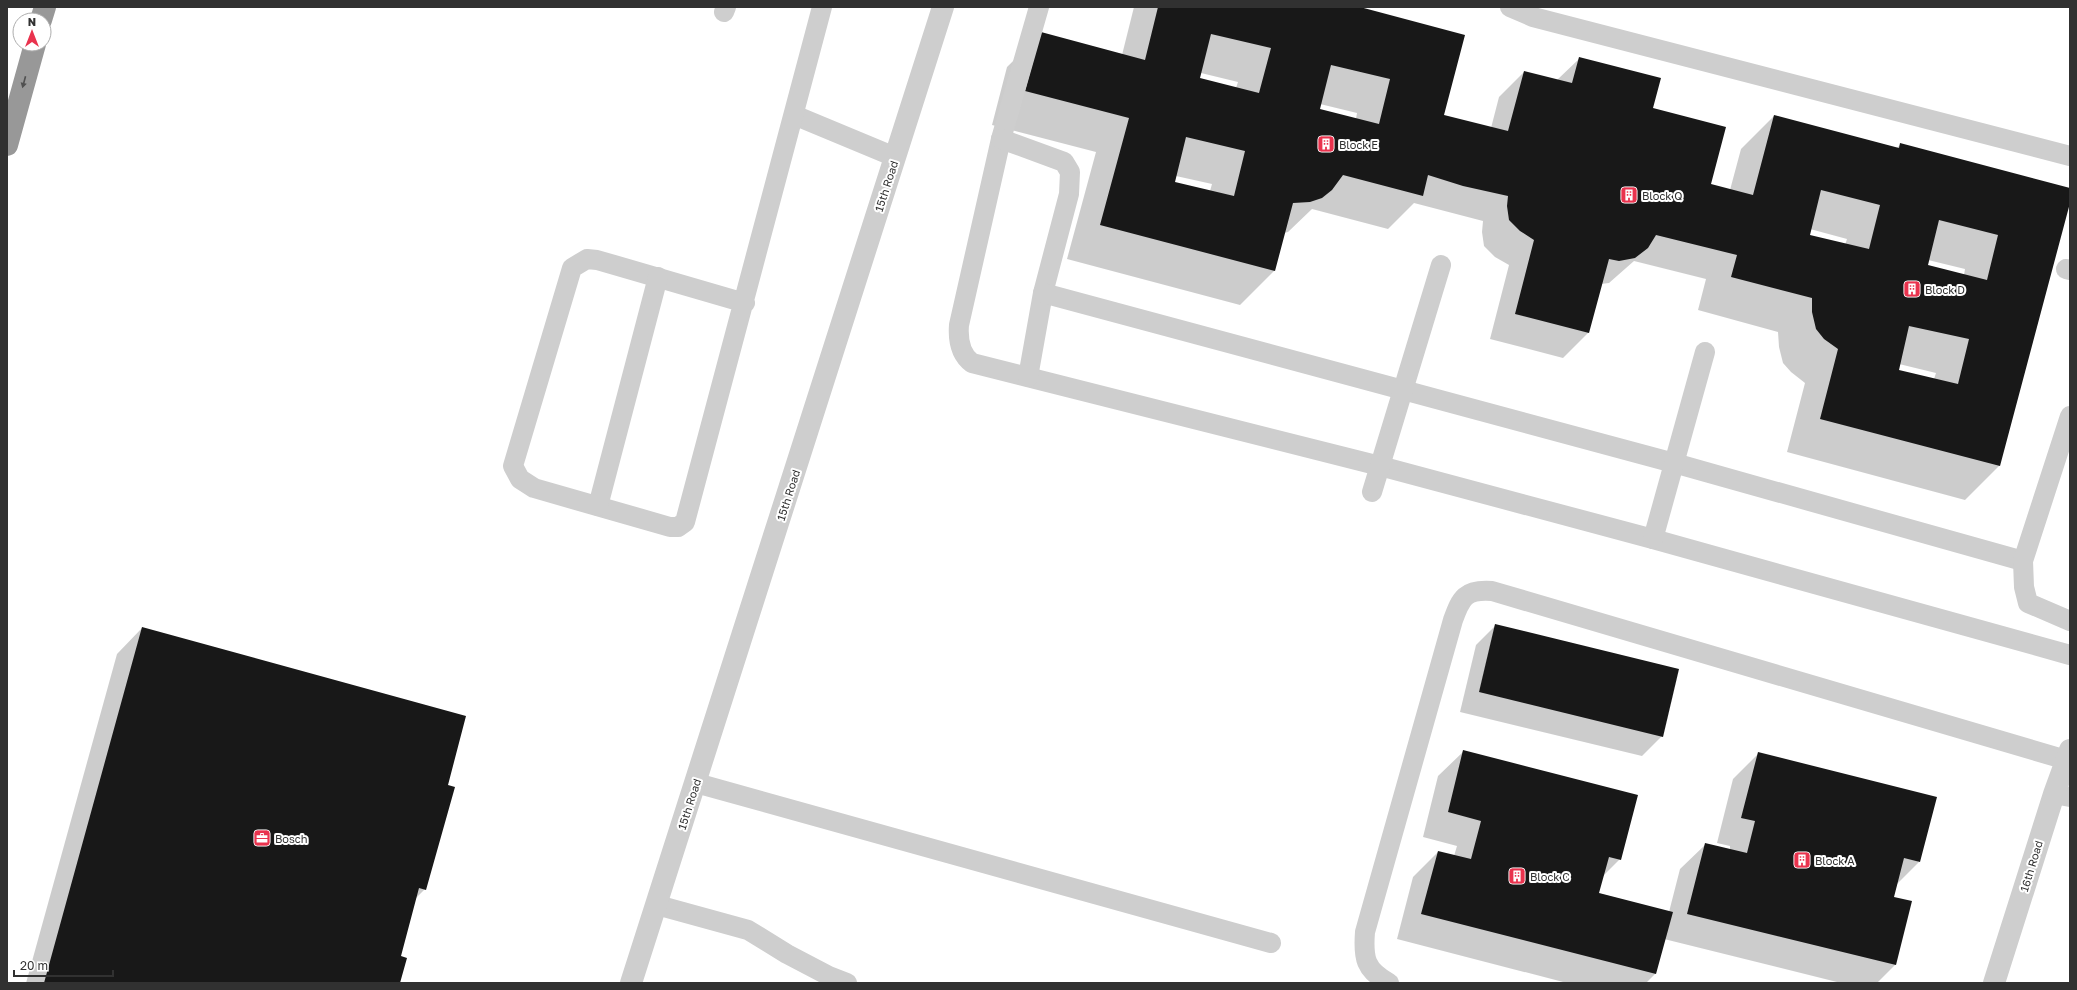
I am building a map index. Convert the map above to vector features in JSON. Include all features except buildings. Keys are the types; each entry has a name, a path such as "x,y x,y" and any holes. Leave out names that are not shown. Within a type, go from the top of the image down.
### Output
{"highway":[{"path":"7,145 33,52"}],"street":[{"name":"15th Road","path":"631,983 944,7"},
{"name":"16th Road","path":"1994,983 2062,795 2069,758"}],"lane":[{"path":"745,303 592,259 587,259 572,268 514,466 520,479 534,488 670,527 678,527 685,522 745,303 822,7"},
{"path":"1039,7 1001,139 958,336 964,355 972,363 1380,466 1653,539 2070,655"},
{"path":"1510,7 1533,17 2070,156"},
{"path":"794,115 895,157"},
{"path":"1001,139 1064,162 1070,172 1069,194 1043,293 1028,377"},
{"path":"1372,492 1441,265"},
{"path":"598,506 658,277"},
{"path":"1043,293 1674,463 2023,561"},
{"path":"1653,539 1705,352"},
{"path":"2070,416 2023,561 2024,587 2028,603 2070,621"},
{"path":"1389,983 1379,978 1368,967 1363,951 1365,932 1453,620 1459,603 1464,596 1475,591 1492,591 2069,758"},
{"path":"696,783 1271,943"},
{"path":"657,905 748,930 787,954 847,983"}],"place":[{"name":"Block E","path":"1326,144"},
{"name":"Block Q","path":"1629,195"},
{"name":"Block D","path":"1912,289"},
{"name":"Bosch","path":"262,838"},
{"name":"Block A","path":"1802,860"},
{"name":"Block C","path":"1517,876"}]}
